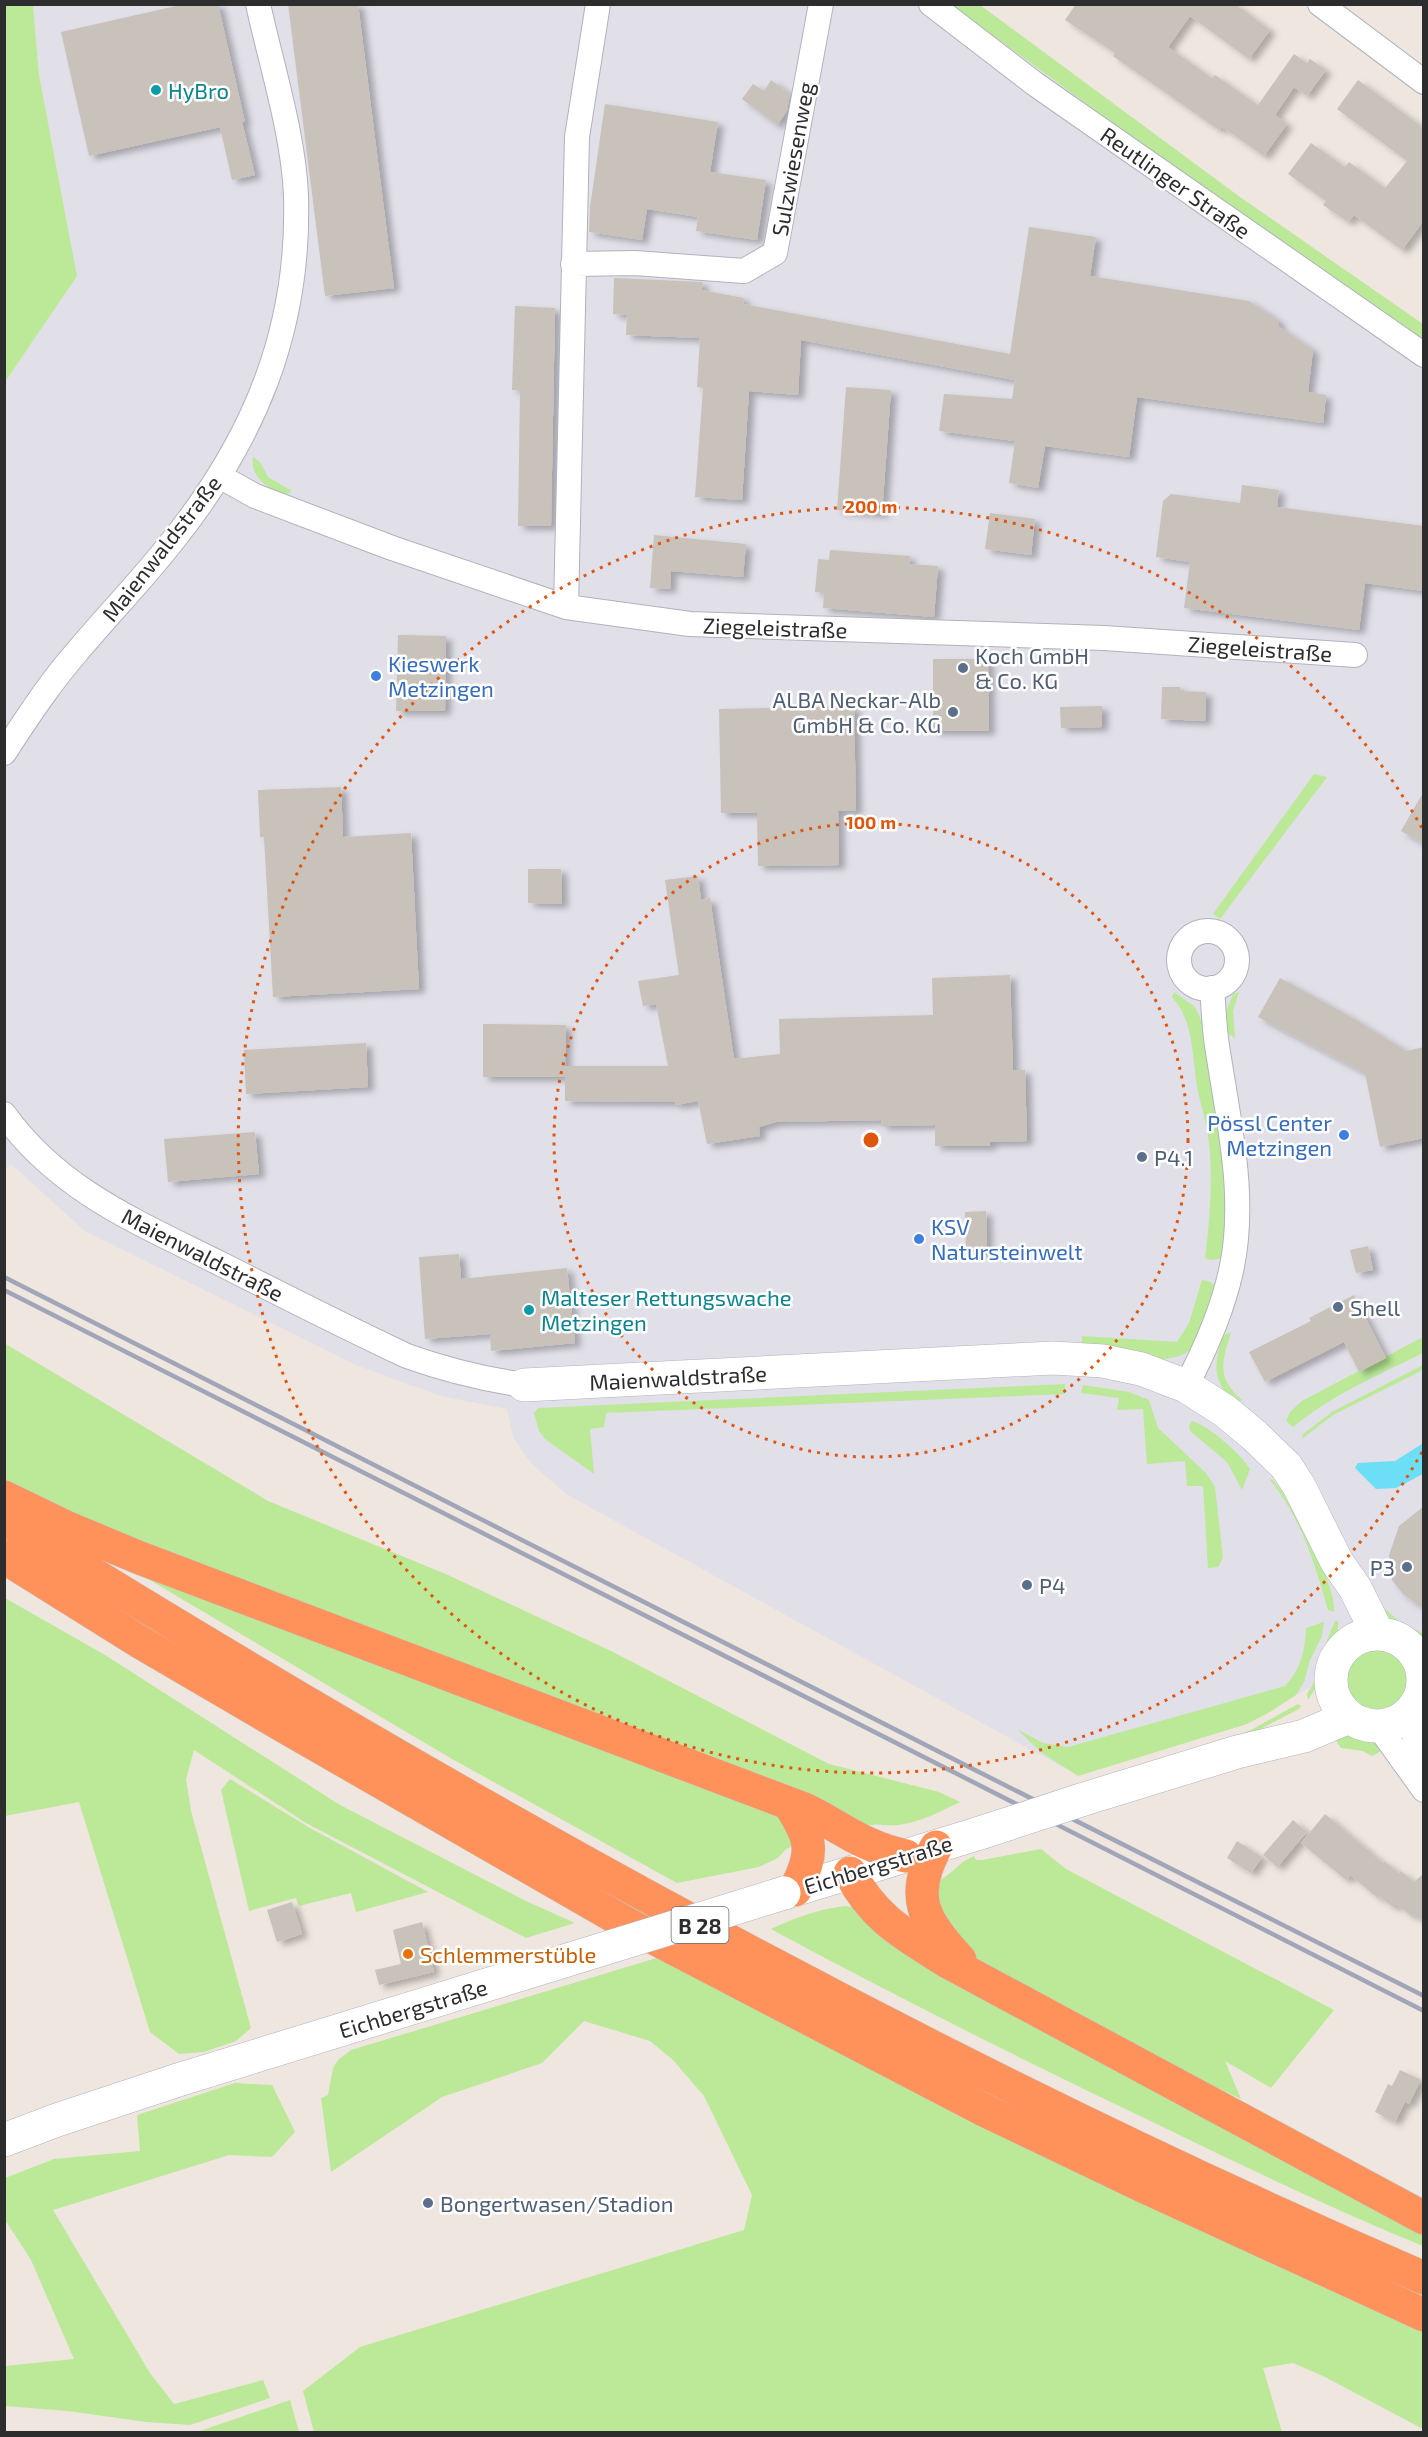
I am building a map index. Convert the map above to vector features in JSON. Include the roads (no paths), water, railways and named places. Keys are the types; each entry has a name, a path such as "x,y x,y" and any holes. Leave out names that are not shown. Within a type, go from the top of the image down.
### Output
{"highway":[{"path":"4,1497 68,1528 171,1571 819,1816 863,1843 881,1851 921,1851 925,1866 921,1880 921,1898 935,1929 949,1948 980,1980"},
{"name":"B 28","path":"4,1520 343,1723 637,1891 996,2078 1148,2152 1424,2278"},
{"name":"B 28","path":"9,1561 140,1642 631,1926 994,2115 1424,2315"},
{"path":"789,1804 802,1826 809,1851 807,1866 790,1892"},
{"path":"850,1873 859,1890 878,1914 906,1936 980,1980 1424,2218"}],"main road":[{"name":"Maienwaldstraße","path":"524,1385 1053,1358 1103,1361 1141,1369 1186,1386 1225,1411 1286,1466 1312,1509 1337,1562 1355,1588 1378,1634"},
{"name":"Maienwaldstraße","path":"1337,1562 1347,1645"},
{"path":"1353,1711 1331,1678 1333,1666 1347,1645 1362,1636 1378,1634 1392,1636 1405,1643 1421,1669 1419,1701 1408,1714"},
{"name":"Eichbergstraße","path":"4,2140 177,2080 1237,1752 1309,1711 1353,1711 1399,1721 1408,1714"}],"street":[{"name":"Maienwaldstraße","path":"4,753 37,702 171,542 219,476 239,441 266,382 290,302 296,254 296,194 286,126 258,4"},
{"path":"566,607 577,137 598,4"},
{"name":"Sulzwiesenweg","path":"573,264 634,263 744,271 775,253 821,4"},
{"name":"Reutlinger Straße","path":"931,4 1035,84 1424,355"},
{"path":"1320,4 1349,14 1424,82"},
{"name":"Ziegeleistraße","path":"219,476 255,496 392,549 566,607 690,624 1104,638 1355,654"},
{"path":"1186,1386 1209,1341 1231,1271 1236,1221 1236,1168 1217,1049 1212,988"},
{"name":"Maienwaldstraße","path":"4,1114 18,1134 47,1164 81,1191 140,1223 407,1356 478,1379 524,1385"},
{"path":"1353,1711 1424,1790"},
{"path":"1408,1714 1416,1742 1424,1759"}],"water":[{"path":"1423,1438 1423,1474 1396,1488 1376,1489 1355,1468 1358,1463 1395,1461 1422,1444"}],"railway":[{"path":"4,1277 1424,1996"},
{"path":"4,1290 1424,2011"}],"place":[{"name":"HyBro","path":"156,90"},
{"name":"Koch GmbH & Co. KG","path":"963,668"},
{"name":"Kieswerk Metzingen","path":"376,676"},
{"name":"ALBA Neckar-Alb GmbH & Co. KG","path":"953,712"},
{"name":"Pössl Center Metzingen","path":"1344,1135"},
{"name":"P4.1","path":"1142,1157"},
{"name":"KSV Natursteinwelt","path":"919,1239"},
{"name":"Shell","path":"1338,1307"},
{"name":"Malteser Rettungswache Metzingen","path":"529,1310"},
{"name":"P3","path":"1407,1567"},
{"name":"P4","path":"1027,1585"},
{"name":"Schlemmerstüble","path":"408,1954"},
{"name":"Bongertwasen/Stadion","path":"428,2203"}]}
